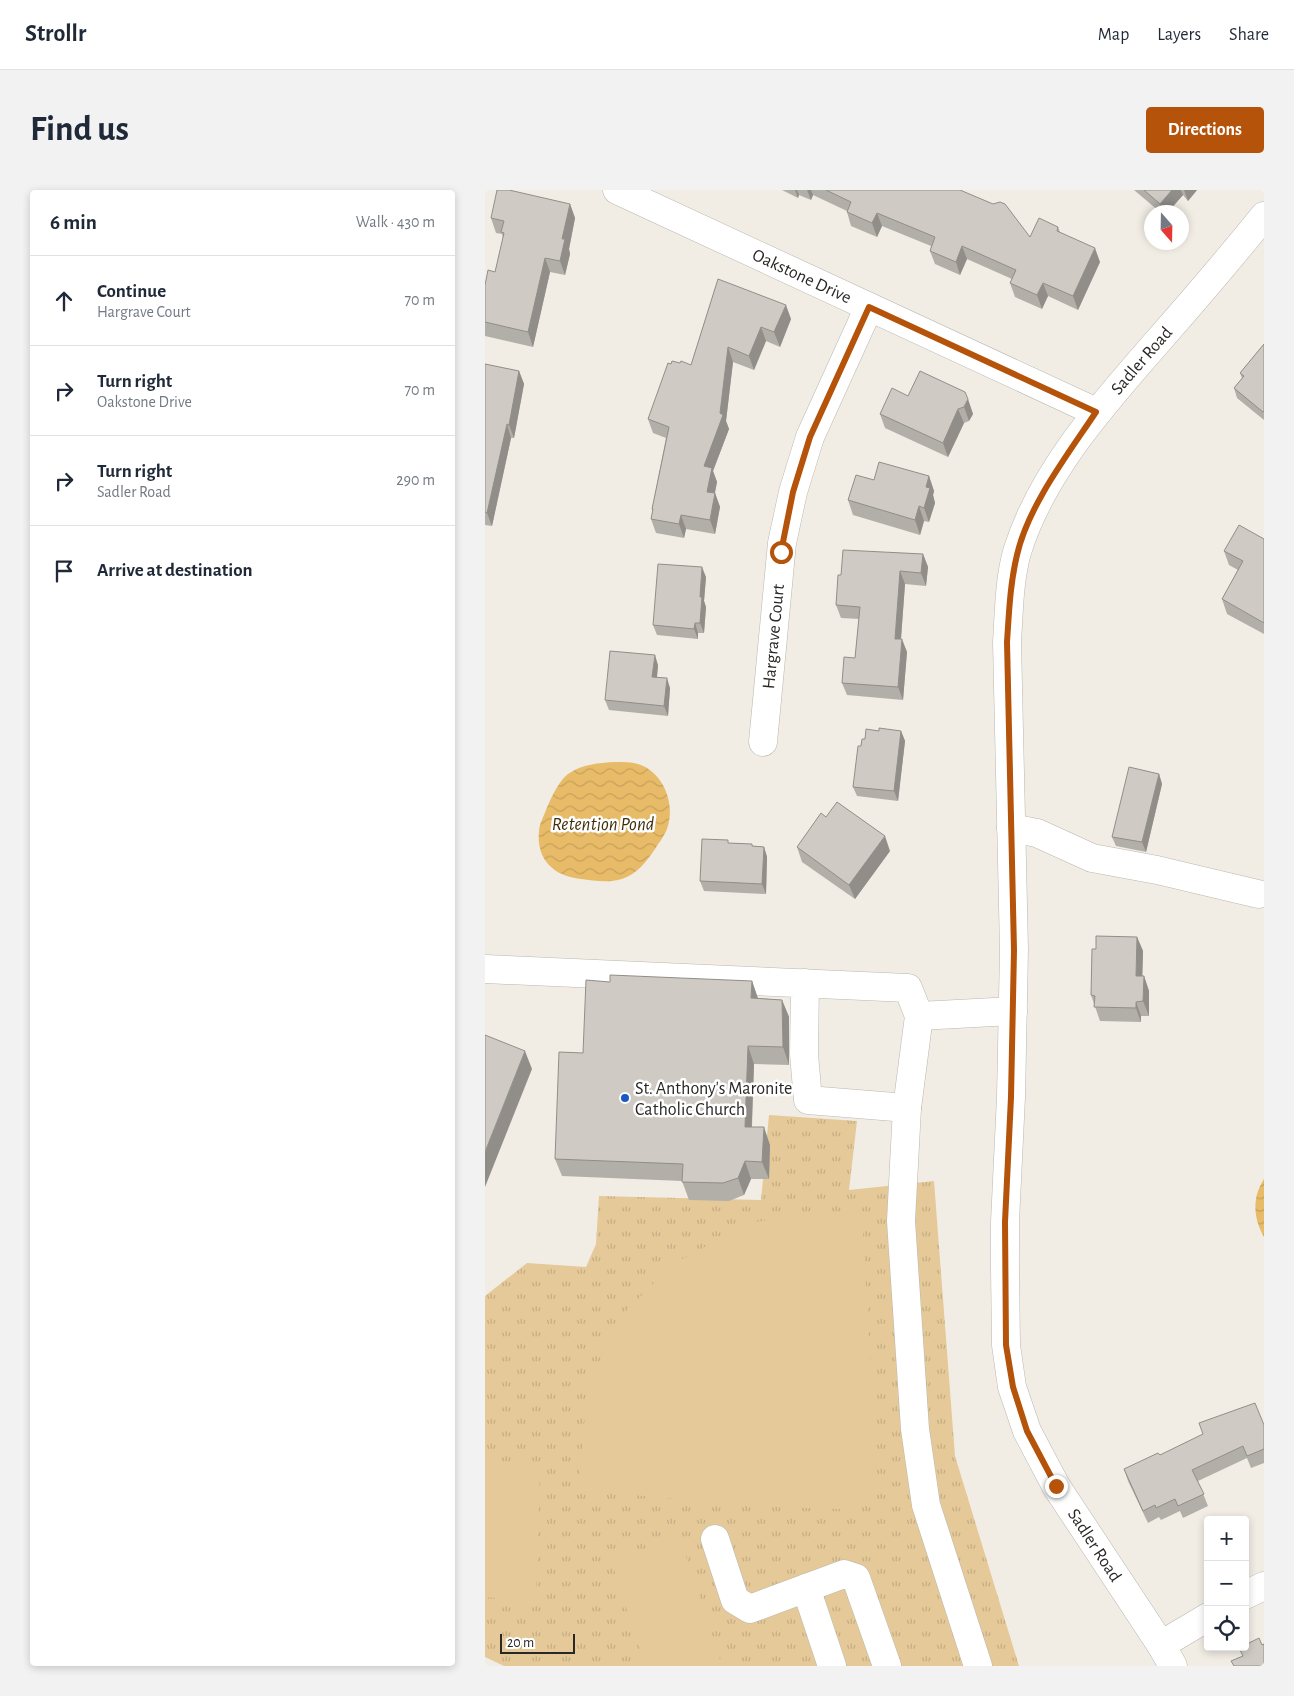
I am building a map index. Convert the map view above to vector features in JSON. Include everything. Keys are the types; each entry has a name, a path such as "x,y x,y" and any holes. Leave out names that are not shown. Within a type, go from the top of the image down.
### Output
{"street":[{"name":"Oakstone Drive","path":"617,190 1096,412"},
{"name":"Sadler Road","path":"1167,1656 1056,1486 1027,1431 1013,1387 1006,1345 1005,1222 1011,1097 1014,950 1007,642 1009,594 1017,554 1028,523 1053,475 1096,412 1216,275 1264,216"},
{"name":"Hargrave Court","path":"763,742 782,543 793,492 810,437 869,307"},
{"path":"1011,828 1037,833 1092,858 1157,870 1258,894"},
{"path":"485,969 908,988 919,1016 907,1108 901,1221 915,1430 926,1505 978,1666"},
{"path":"805,983 804,1054 809,1100 907,1108"},
{"path":"919,1016 1013,1011"},
{"path":"715,1540 735,1600 750,1609 844,1574 856,1578 887,1666"},
{"path":"1249,1593 1264,1586"},
{"path":"806,1588 832,1666"},
{"path":"1167,1656 1204,1621"}],"green space":[{"path":"769,1115 857,1121 849,1190 934,1181 955,1456 1019,1666 504,1666 485,1657 485,1296 527,1263 586,1267 596,1244 599,1196 761,1200"},
{"path":"862,1213 877,1486 865,1499 840,1509 753,1506 578,1490 588,1384 622,1315 673,1264 751,1222"},
{"path":"485,1464 540,1467 536,1601 485,1597"},
{"path":"681,1541 722,1666 645,1666 611,1560"}],"water":[{"name":"Retention Pond","path":"615,762 638,764 655,774 661,782 666,790 670,810 666,832 645,862 637,870 622,879 601,881 581,879 555,870 544,858 539,841 539,831 555,790 568,774 579,768"},
{"path":"1264,1179 1264,1237 1260,1230 1255,1208 1257,1193"}],"building":[{"path":"497,190 509,190 570,204 562,239 565,239 560,261 545,258 528,332 485,322 485,285 488,270 495,272 504,233 501,232 504,221 491,218"},
{"path":"826,190 960,190 993,204 1000,202 1005,204 1030,237 1039,218 1058,227 1057,231 1095,248 1073,296 1043,283 1037,295 1010,283 1016,270 962,246 956,262 930,251 935,237 877,213 872,223 847,212 851,202"},
{"path":"1144,190 1172,190 1160,204"},
{"path":"718,279 786,305 774,332 761,327 749,356 728,347 720,413 723,415 704,466 712,468 707,492 715,493 710,520 681,515 679,524 651,519 669,427 648,419 668,363 671,364 672,361 680,363 681,361 691,365"},
{"path":"1264,344 1263,412 1234,388 1244,376 1240,373"},
{"path":"485,364 519,371 509,425 507,424 487,513 485,512"},
{"path":"920,371 965,392 968,399 964,407 958,409 943,443 880,414 892,388 908,396"},
{"path":"879,462 929,476 926,487 930,488 924,508 919,506 915,520 848,500 856,475 874,480"},
{"path":"1239,525 1264,539 1264,623 1222,599 1243,561 1224,551"},
{"path":"843,550 923,554 921,573 900,571 895,639 902,639 898,687 842,683 844,657 855,658 860,607 836,605 838,575 841,575"},
{"path":"658,564 702,567 700,623 695,623 694,629 653,625"},
{"path":"610,651 655,655 652,677 667,678 664,706 605,700"},
{"path":"879,728 901,731 894,791 853,787 858,746 861,746 862,739 865,739 866,729 879,731"},
{"path":"1129,767 1159,774 1142,842 1112,837"},
{"path":"837,802 885,836 849,885 797,847 821,813 826,817"},
{"path":"702,839 728,840 728,843 752,844 752,846 764,847 762,884 700,881"},
{"path":"1096,936 1137,937 1136,976 1144,976 1143,1001 1136,1002 1136,1008 1094,1007 1095,996 1091,995 1092,949 1096,949"},
{"path":"610,975 752,981 751,998 782,1000 783,1047 748,1046 745,1127 764,1127 762,1162 745,1161 738,1178 723,1183 682,1182 683,1164 555,1159 559,1052 583,1053 586,980 610,982"},
{"path":"485,1035 525,1051 485,1152"},
{"path":"1255,1403 1264,1425 1264,1449 1247,1456 1243,1446 1192,1470 1204,1494 1178,1506 1175,1499 1156,1508 1155,1505 1143,1511 1124,1469 1158,1453 1160,1455 1203,1434 1199,1423"},
{"path":"1259,1638 1262,1645 1264,1644 1264,1666 1234,1666 1231,1661 1243,1656 1240,1651 1249,1651 1249,1643"}],"place":[{"name":"St. Anthony's Maronite Catholic Church","path":"625,1098"}],"route":[{"path":"781,552 793,492 810,437 869,307 1096,412 1053,475 1028,523 1017,554 1009,594 1007,642 1014,950 1011,1097 1005,1222 1006,1345 1013,1387 1027,1431 1056,1486"}]}
